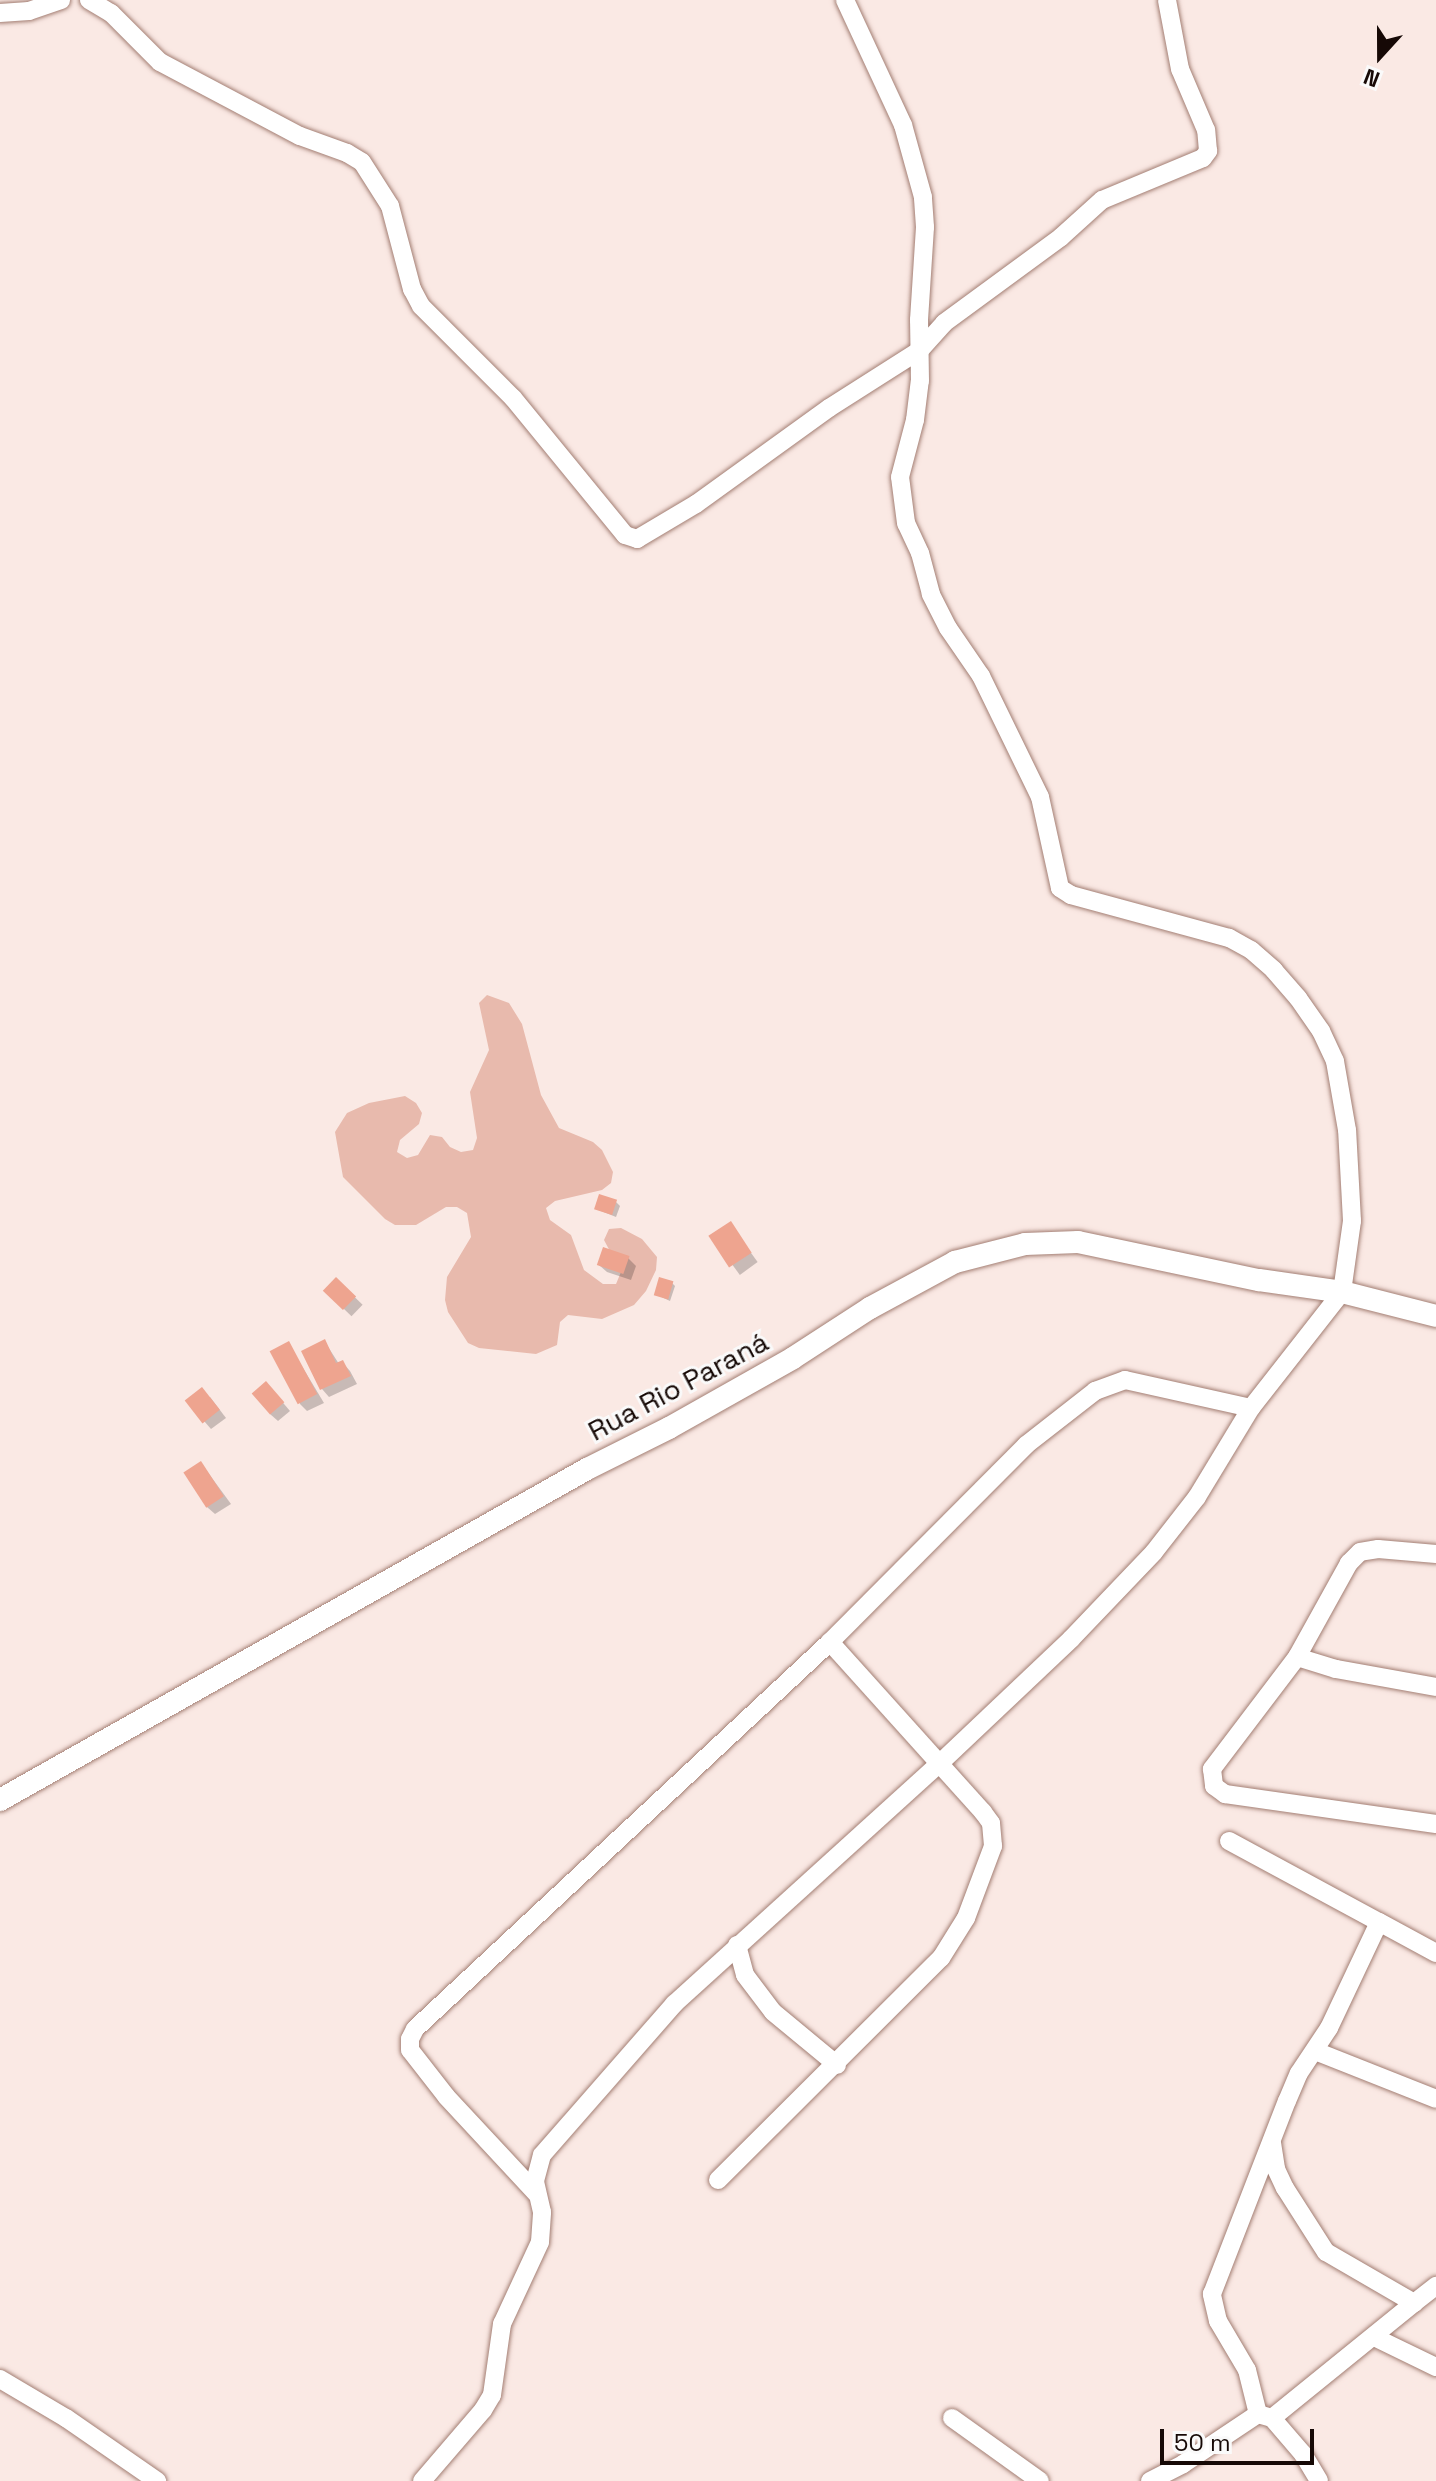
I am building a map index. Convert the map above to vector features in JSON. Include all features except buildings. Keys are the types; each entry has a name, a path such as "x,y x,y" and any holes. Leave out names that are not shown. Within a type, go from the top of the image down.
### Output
{"street":[{"path":"0,13 29,11 61,0"},
{"path":"89,0 111,13 160,62 300,136 362,162 390,206 412,289 421,306 513,398 625,535 632,538 656,530 829,408 920,350 944,323 1061,237 1102,200 1203,158 1208,151 1206,130 1180,69 1167,0"},
{"path":"422,2481 483,2410 492,2395 502,2324 540,2242 542,2212 536,2193 536,2168 542,2155 674,2004 940,1763 1071,1639 1154,1552 1197,1497 1251,1408 1342,1292 1352,1221 1342,1090 1335,1061 1298,998 1251,950 1229,938 1071,895 1058,885 1040,797 981,676 948,628 931,594 920,553 906,523 900,477 915,420 920,350 925,227 920,186 893,99 845,0"},
{"name":"Rua Rio Paraná","path":"0,1800 573,1476 683,1420 793,1358 870,1308 955,1262 1025,1244 1078,1242 1259,1280 1342,1292 1436,1316"},
{"path":"536,2193 446,2096 410,2050 411,2035 830,1642 1026,1445 1095,1391 1125,1380 1251,1408"},
{"path":"1436,1554 1378,1549 1360,1552 1349,1563 1297,1657 1212,1769 1214,1786 1225,1794 1436,1824"},
{"path":"718,2180 837,2065 954,1940 993,1846 991,1823 830,1642"},
{"path":"1297,1657 1336,1669 1436,1687"},
{"path":"1229,1841 1436,1953"},
{"path":"1319,2481 1303,2454 1265,2416 1247,2370 1218,2321 1212,2294 1299,2073 1315,2051 1379,1922"},
{"path":"737,1945 745,1975 773,2012 837,2065"},
{"path":"1315,2051 1436,2099"},
{"path":"1271,2138 1276,2169 1285,2188 1326,2252 1414,2303"},
{"path":"1154,2480 1265,2416 1374,2337 1436,2286"},
{"path":"1374,2337 1436,2367"},
{"path":"0,2379 66,2418 157,2481"},
{"path":"952,2418 1040,2481"}],"shaded area":[{"path":"487,995 509,1003 522,1024 541,1095 559,1128 593,1142 602,1150 613,1172 611,1183 602,1190 555,1201 546,1208 550,1220 571,1235 584,1270 603,1284 616,1284 621,1272 604,1240 609,1229 621,1228 642,1239 657,1257 656,1270 646,1291 634,1305 602,1319 568,1315 560,1322 557,1345 536,1354 479,1348 468,1343 448,1312 445,1300 447,1277 471,1237 467,1213 457,1207 446,1207 416,1225 395,1225 385,1219 343,1177 335,1132 347,1113 369,1103 405,1096 416,1103 422,1113 419,1124 400,1140 397,1152 407,1158 418,1155 430,1135 442,1137 450,1147 461,1152 473,1150 477,1138 470,1092 489,1050 479,1003"}]}
